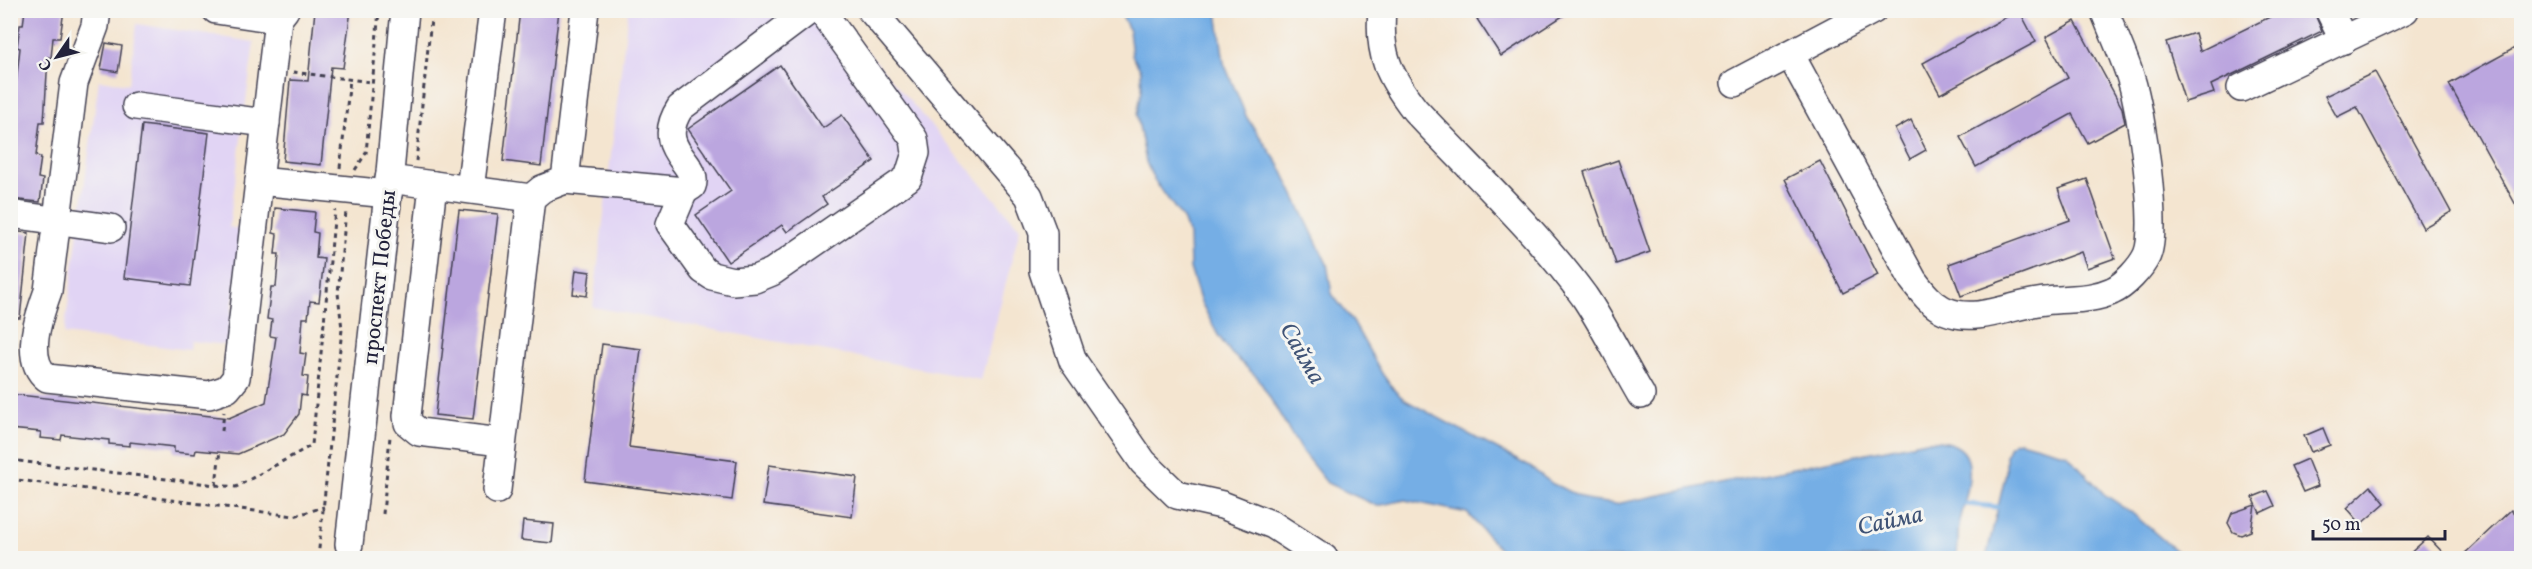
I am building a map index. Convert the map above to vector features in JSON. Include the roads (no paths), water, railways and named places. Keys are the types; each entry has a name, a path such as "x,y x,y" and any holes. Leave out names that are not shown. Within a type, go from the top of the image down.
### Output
{"street":[{"path":"97,10 95,26 74,83 48,291 39,316 34,360 39,371 47,378 209,395 227,389 236,378 266,123 282,15 216,10"},
{"name":"проспект Победы","path":"349,544 389,186 405,10"},
{"path":"470,189 493,10"},
{"path":"566,180 585,10"},
{"path":"497,490 531,198 542,189 566,180 684,191 692,186 694,181 673,147 670,133 673,119 680,108 810,10"},
{"path":"645,189 703,270 712,276 733,281 755,279 772,272 908,178 916,153 914,139 821,10"},
{"path":"871,10 1029,196 1043,232 1043,271 1073,361 1143,462 1177,495 1222,505 1273,525 1324,558"},
{"path":"1382,10 1381,48 1388,71 1397,87 1415,110 1542,244 1565,272 1585,298 1641,395"},
{"path":"1735,83 1873,10"},
{"path":"2329,10 2344,40"},
{"path":"2241,88 2405,10"},
{"path":"1790,54 1912,280 1928,299 1946,311 1975,316 2043,301 2088,299 2114,291 2130,277 2147,255 2151,223 2139,110 2131,79 2106,16"},
{"path":"136,106 266,123"},
{"path":"260,181 343,190 433,185 531,198"},
{"path":"433,185 406,416 408,423 419,432 501,441"},
{"path":"670,224 684,191"},
{"path":"10,214 111,228"}],"water":[{"name":"Сайма","path":"1120,11 1217,11 1224,63 1247,118 1280,166 1327,264 1332,294 1353,322 1383,375 1405,400 1530,467 1553,484 1591,501 1616,504 1926,441 1946,442 1959,447 1966,456 1969,467 1969,480 1959,526 1956,558 1511,558 1503,553 1467,513 1405,500 1377,506 1327,483 1301,450 1258,378 1231,353 1218,335 1200,300 1190,268 1189,235 1183,219 1154,180 1146,162 1137,115 1142,90 1141,71 1132,55 1129,30"},
{"path":"2020,441 2067,454 2104,494 2131,512 2184,558 1986,558 2006,473 2006,456 2009,447 2014,442"}],"waterway":[{"path":"1966,504 1997,507"}]}
